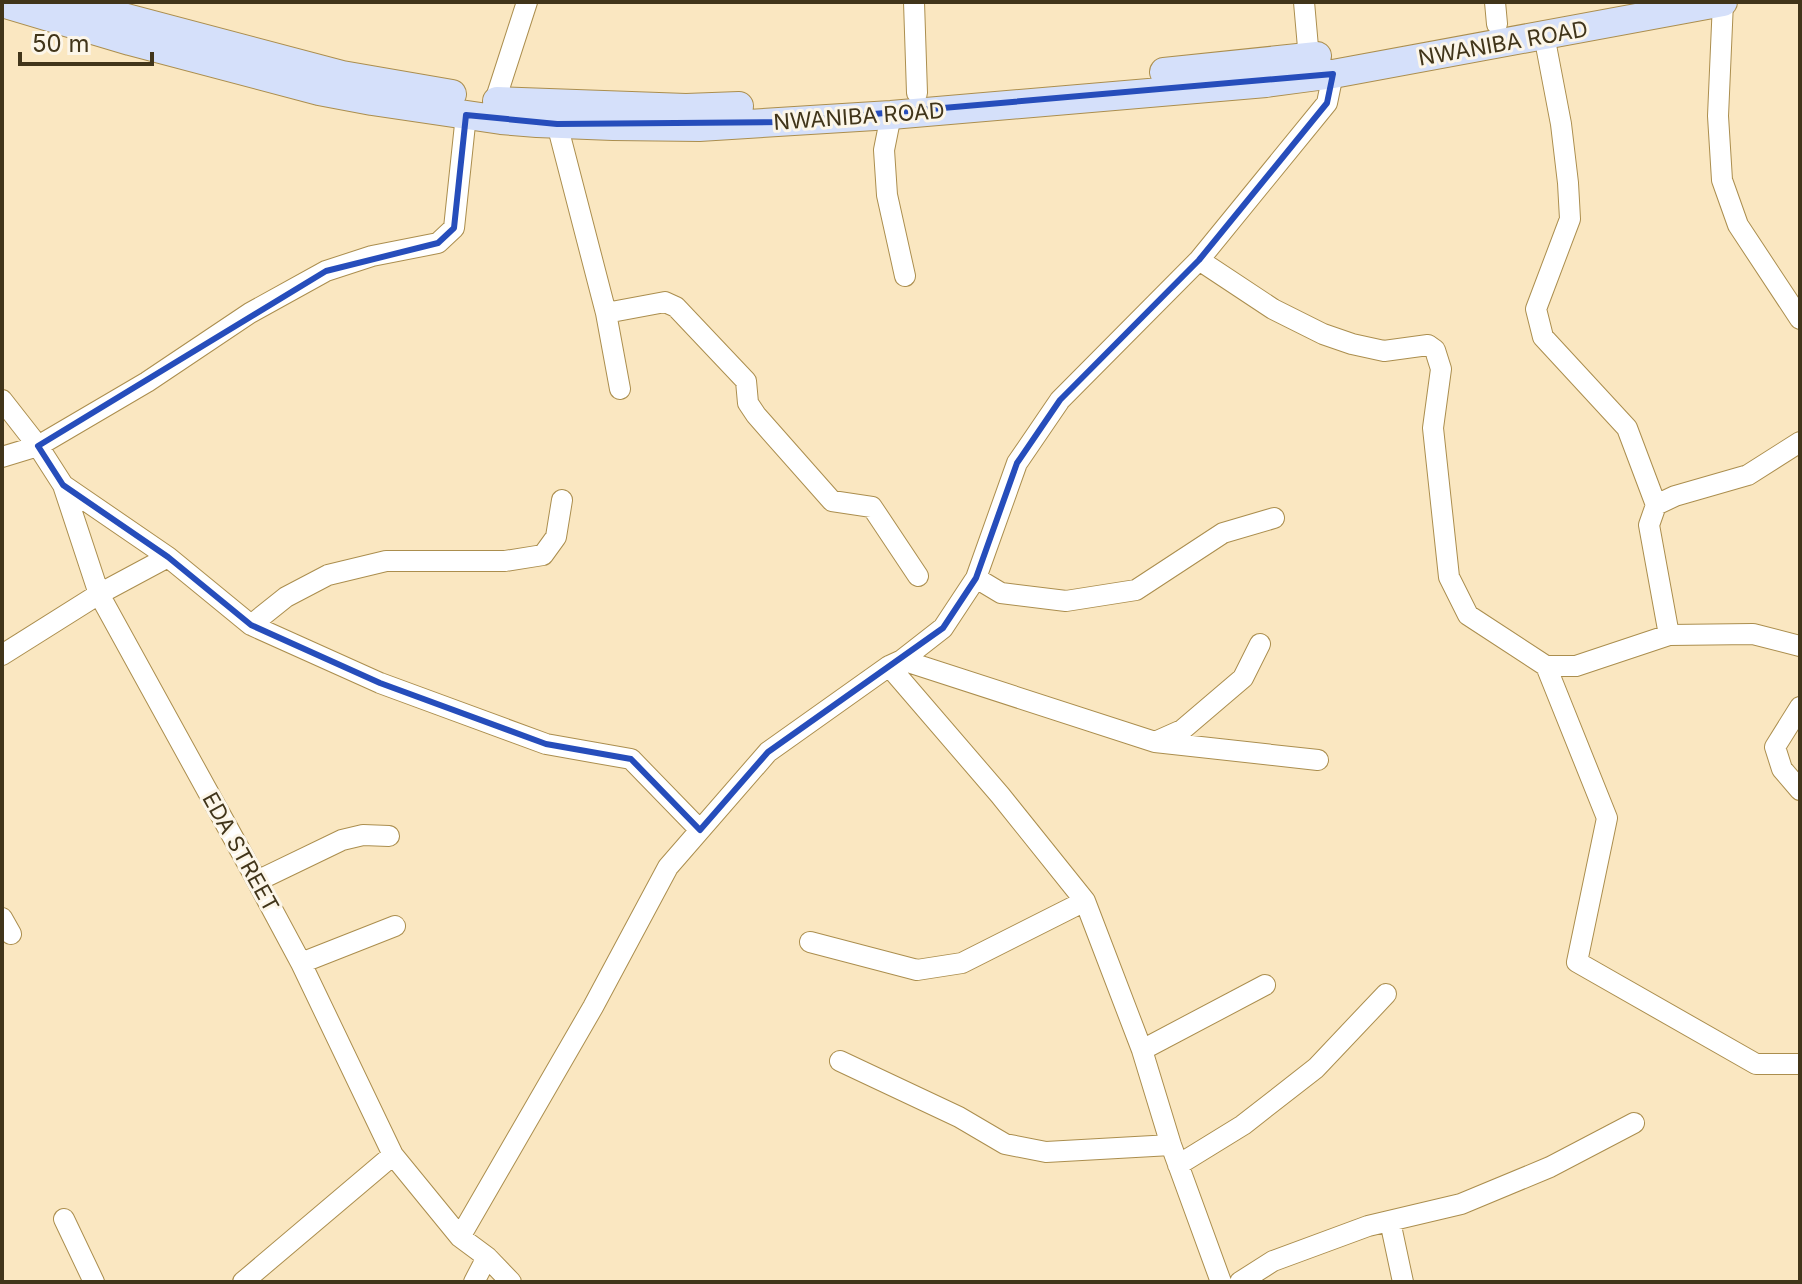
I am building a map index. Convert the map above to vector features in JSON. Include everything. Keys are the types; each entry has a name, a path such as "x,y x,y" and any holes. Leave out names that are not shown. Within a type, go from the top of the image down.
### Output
{"main road":[{"path":"66,2 342,75 495,101 686,108 917,93 1250,64 1317,69 1496,13 1625,2"},
{"name":"NWANIBA ROAD","path":"2,3 130,41 319,91 372,101 501,120 699,127 891,115 1266,83 1317,69 1544,35 1723,2"}],"street":[{"path":"495,101 527,2"},
{"path":"914,2 917,93"},
{"path":"460,1237 593,1007 668,867 768,752 943,628 976,578 1017,463 1060,400 1199,260 1327,103 1304,2"},
{"path":"1723,2 1718,116 1722,180 1738,225 1800,319"},
{"path":"1544,35 1561,124 1570,219 1536,309 1543,337 1627,428 1656,505 1649,525 1669,635"},
{"path":"2,457 38,446 147,382 250,313 326,271 372,256 438,243 454,228 466,115"},
{"path":"891,115 884,150 887,195 905,276"},
{"path":"557,124 606,313 620,389"},
{"path":"1199,260 1273,309 1323,334 1384,351 1428,345 1435,350 1441,369 1433,428 1449,577 1468,615 1546,666 1576,666 1669,635 1753,634 1800,646"},
{"path":"606,313 665,302 676,307 746,381 748,403 756,415 832,501 872,507 918,576"},
{"name":"EDA STREET","path":"2,400 38,446 63,485 99,594 301,963 393,1155 460,1237 487,1257 511,1282"},
{"path":"1656,505 1675,496 1748,475 1800,442"},
{"path":"63,485 168,557 251,625 380,683 546,744 631,759 700,830"},
{"path":"251,625 286,597 328,575 386,561 505,561 543,555 556,537 562,500"},
{"path":"976,578 1001,593 1066,601 1136,590 1223,533 1274,518"},
{"path":"2,655 99,594 168,557"},
{"path":"1155,742 1182,730 1243,678 1260,644"},
{"path":"896,663 1155,742 1318,760"},
{"path":"896,663 1085,901 1142,1050 1171,1145 1221,1282"},
{"path":"1546,666 1607,818 1577,962 1756,1064 1800,1064"},
{"path":"1800,707 1775,747 1782,769 1800,790"},
{"path":"257,881 342,840 363,835 389,836"},
{"path":"810,942 917,970 962,963 1085,901"},
{"path":"301,963 395,926"},
{"path":"1142,1050 1265,985"},
{"path":"1178,1165 1243,1125 1316,1068 1386,994"},
{"path":"840,1061 959,1117 1005,1144 1046,1152 1171,1145"},
{"path":"1240,1282 1273,1261 1368,1226 1461,1204 1550,1167 1634,1123"},
{"path":"243,1282 393,1155"},
{"path":"64,1219 94,1282"},
{"path":"1390,1221 1403,1282"},
{"path":"474,1282 487,1257"}],"highlighted area":[{"path":"1333,74 1327,103 1199,260 1060,400 1017,463 976,578 943,628 768,752 700,830 631,759 546,744 380,683 251,625 168,557 63,485 38,446 326,271 438,243 454,228 466,115 557,124 781,122"}]}
